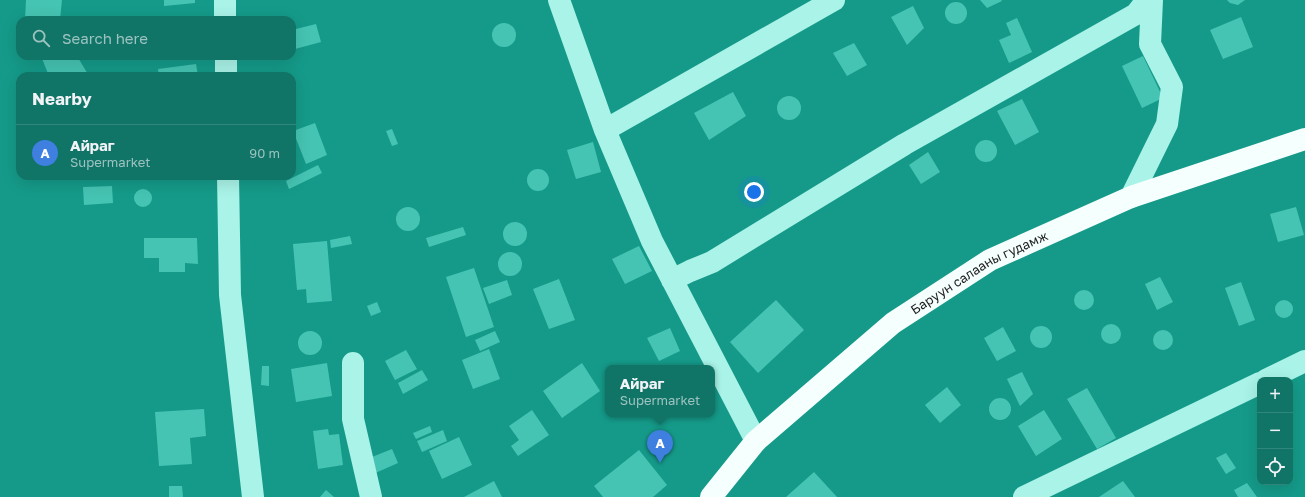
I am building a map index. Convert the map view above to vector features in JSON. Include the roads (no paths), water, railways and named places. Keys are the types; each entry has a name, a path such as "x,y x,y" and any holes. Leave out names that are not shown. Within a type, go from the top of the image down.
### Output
{"main road":[{"name":"Баруун салааны гудамж","path":"710,497 756,441 893,323 990,260 1131,198 1305,139"}],"street":[{"path":"225,0 225,16"},
{"path":"560,0 605,130 652,241 756,441"},
{"path":"605,130 834,0"},
{"path":"672,280 712,262 905,144 1136,14 1147,0"},
{"path":"1131,198 1167,124 1172,87 1150,44 1152,0"},
{"path":"226,60 226,72"},
{"path":"228,180 230,295 253,497"},
{"path":"1272,377 1305,361"},
{"path":"353,363 353,419 371,497"},
{"path":"1024,497 1257,384"}],"place":[{"name":"Айраг","path":"660,463"}]}
